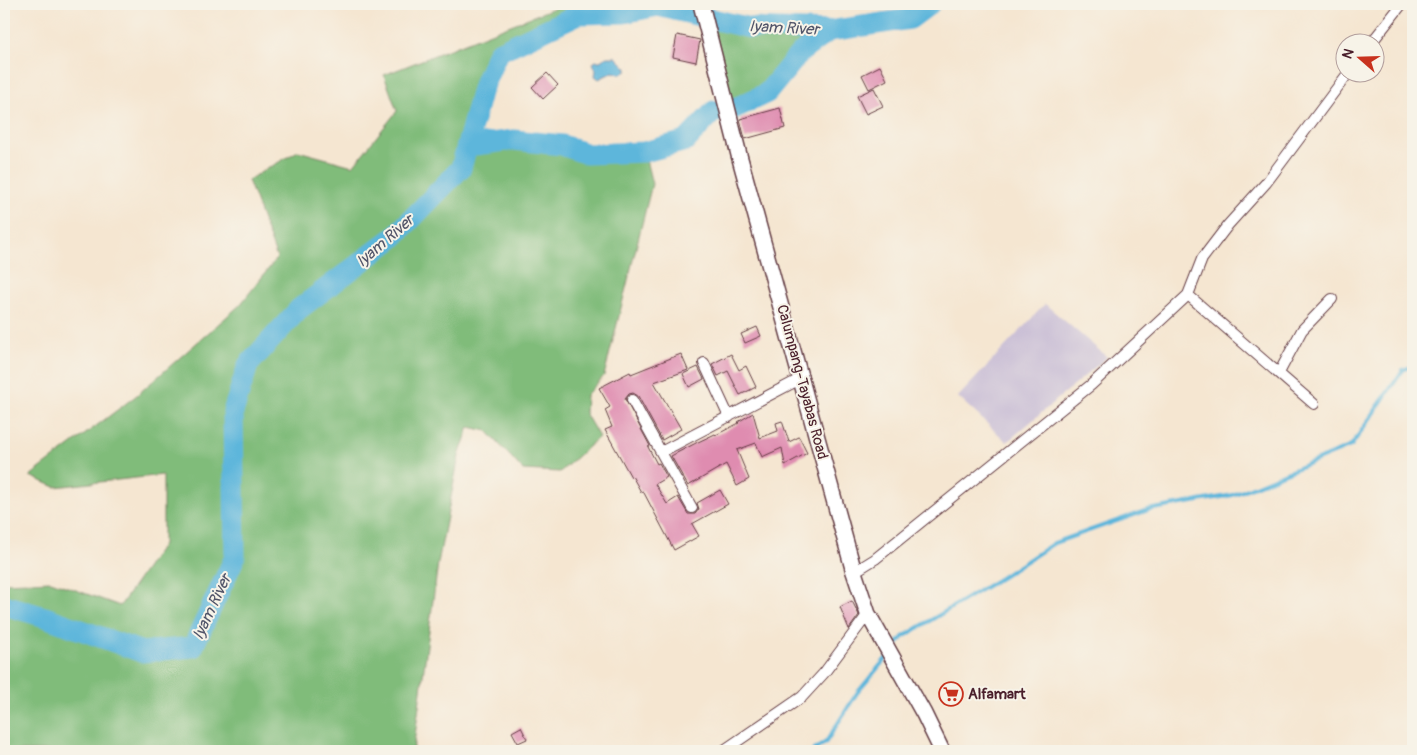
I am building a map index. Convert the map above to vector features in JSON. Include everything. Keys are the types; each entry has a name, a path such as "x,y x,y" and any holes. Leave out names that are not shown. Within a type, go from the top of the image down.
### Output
{"main road":[{"name":"Calumpang-Tayabas Road","path":"701,4 728,116 802,378 854,572 868,614 924,714 942,751"}],"street":[{"path":"1380,32 1402,4"},
{"path":"854,572 875,559 1091,385 1188,295 1202,259 1228,225 1266,182 1341,82"},
{"path":"1188,295 1314,404"},
{"path":"1279,373 1302,330 1332,299"},
{"path":"704,363 729,417"},
{"path":"661,452 802,378"},
{"path":"632,400 692,508"},
{"path":"723,751 802,697 824,673 868,614"}],"shaded area":[{"path":"1045,304 1107,357 1007,442 958,397"}],"green space":[{"path":"564,4 701,4 704,17 658,6 624,13 579,14 498,52 482,89 467,146 514,140 562,145 587,154 644,152 652,184 604,376 586,395 585,413 599,437 560,472 523,470 487,431 469,427 459,456 438,563 413,751 4,751 4,583 51,581 120,606 163,544 163,475 55,487 30,476 137,395 240,305 277,258 248,180 298,151 353,166 397,111 384,75"},
{"path":"704,17 750,28 829,31 800,53 767,93 727,112"}],"water":[{"path":"607,57 616,57 627,68 627,71 620,74 613,72 599,79 595,76 596,70 593,63"}],"building":[{"path":"677,35 700,40 696,62 673,57"},
{"path":"880,66 887,80 869,89 862,75"},
{"path":"547,73 558,85 543,99 532,87"},
{"path":"874,88 883,106 866,114 857,96"},
{"path":"780,108 785,128 745,139 740,119"},
{"path":"757,327 761,336 745,343 741,334"},
{"path":"681,354 688,370 654,382 681,429 662,440 638,396 633,393 629,394 625,399 650,446 648,447 657,464 659,463 667,477 655,484 667,504 678,497 688,514 695,514 699,509 697,503 720,490 728,504 692,524 699,536 674,550 643,491 641,492 631,477 605,430 612,427 605,410 610,407 599,388 630,372 631,374"},
{"path":"731,354 739,370 746,366 756,387 740,395 728,371 718,376 712,364"},
{"path":"698,367 704,379 689,387 683,374"},
{"path":"753,413 760,438 778,431 776,423 782,421 789,442 799,437 807,453 785,465 782,448 762,457 756,443 737,450 749,479 737,486 726,464 688,486 671,456 739,423"},
{"path":"852,601 859,615 849,629 840,607"},
{"path":"521,727 527,739 518,743 512,732"}],"waterway":[{"name":"Iyam River","path":"4,605 45,617 142,652 193,647 235,557 233,412 248,365 299,309 393,238 461,168 482,89 498,52 579,14 624,13 658,6 750,28 829,31 910,19 930,4"},
{"path":"467,146 514,140 562,145 587,154 644,152 686,141 714,111 727,112 767,93 800,53 829,31"},
{"path":"892,650 903,637 1054,543 1148,510 1233,495 1351,446 1403,370 1413,366"},
{"path":"813,751 826,742 857,693 888,656"}],"place":[{"name":"Alfamart","path":"951,694"}]}
